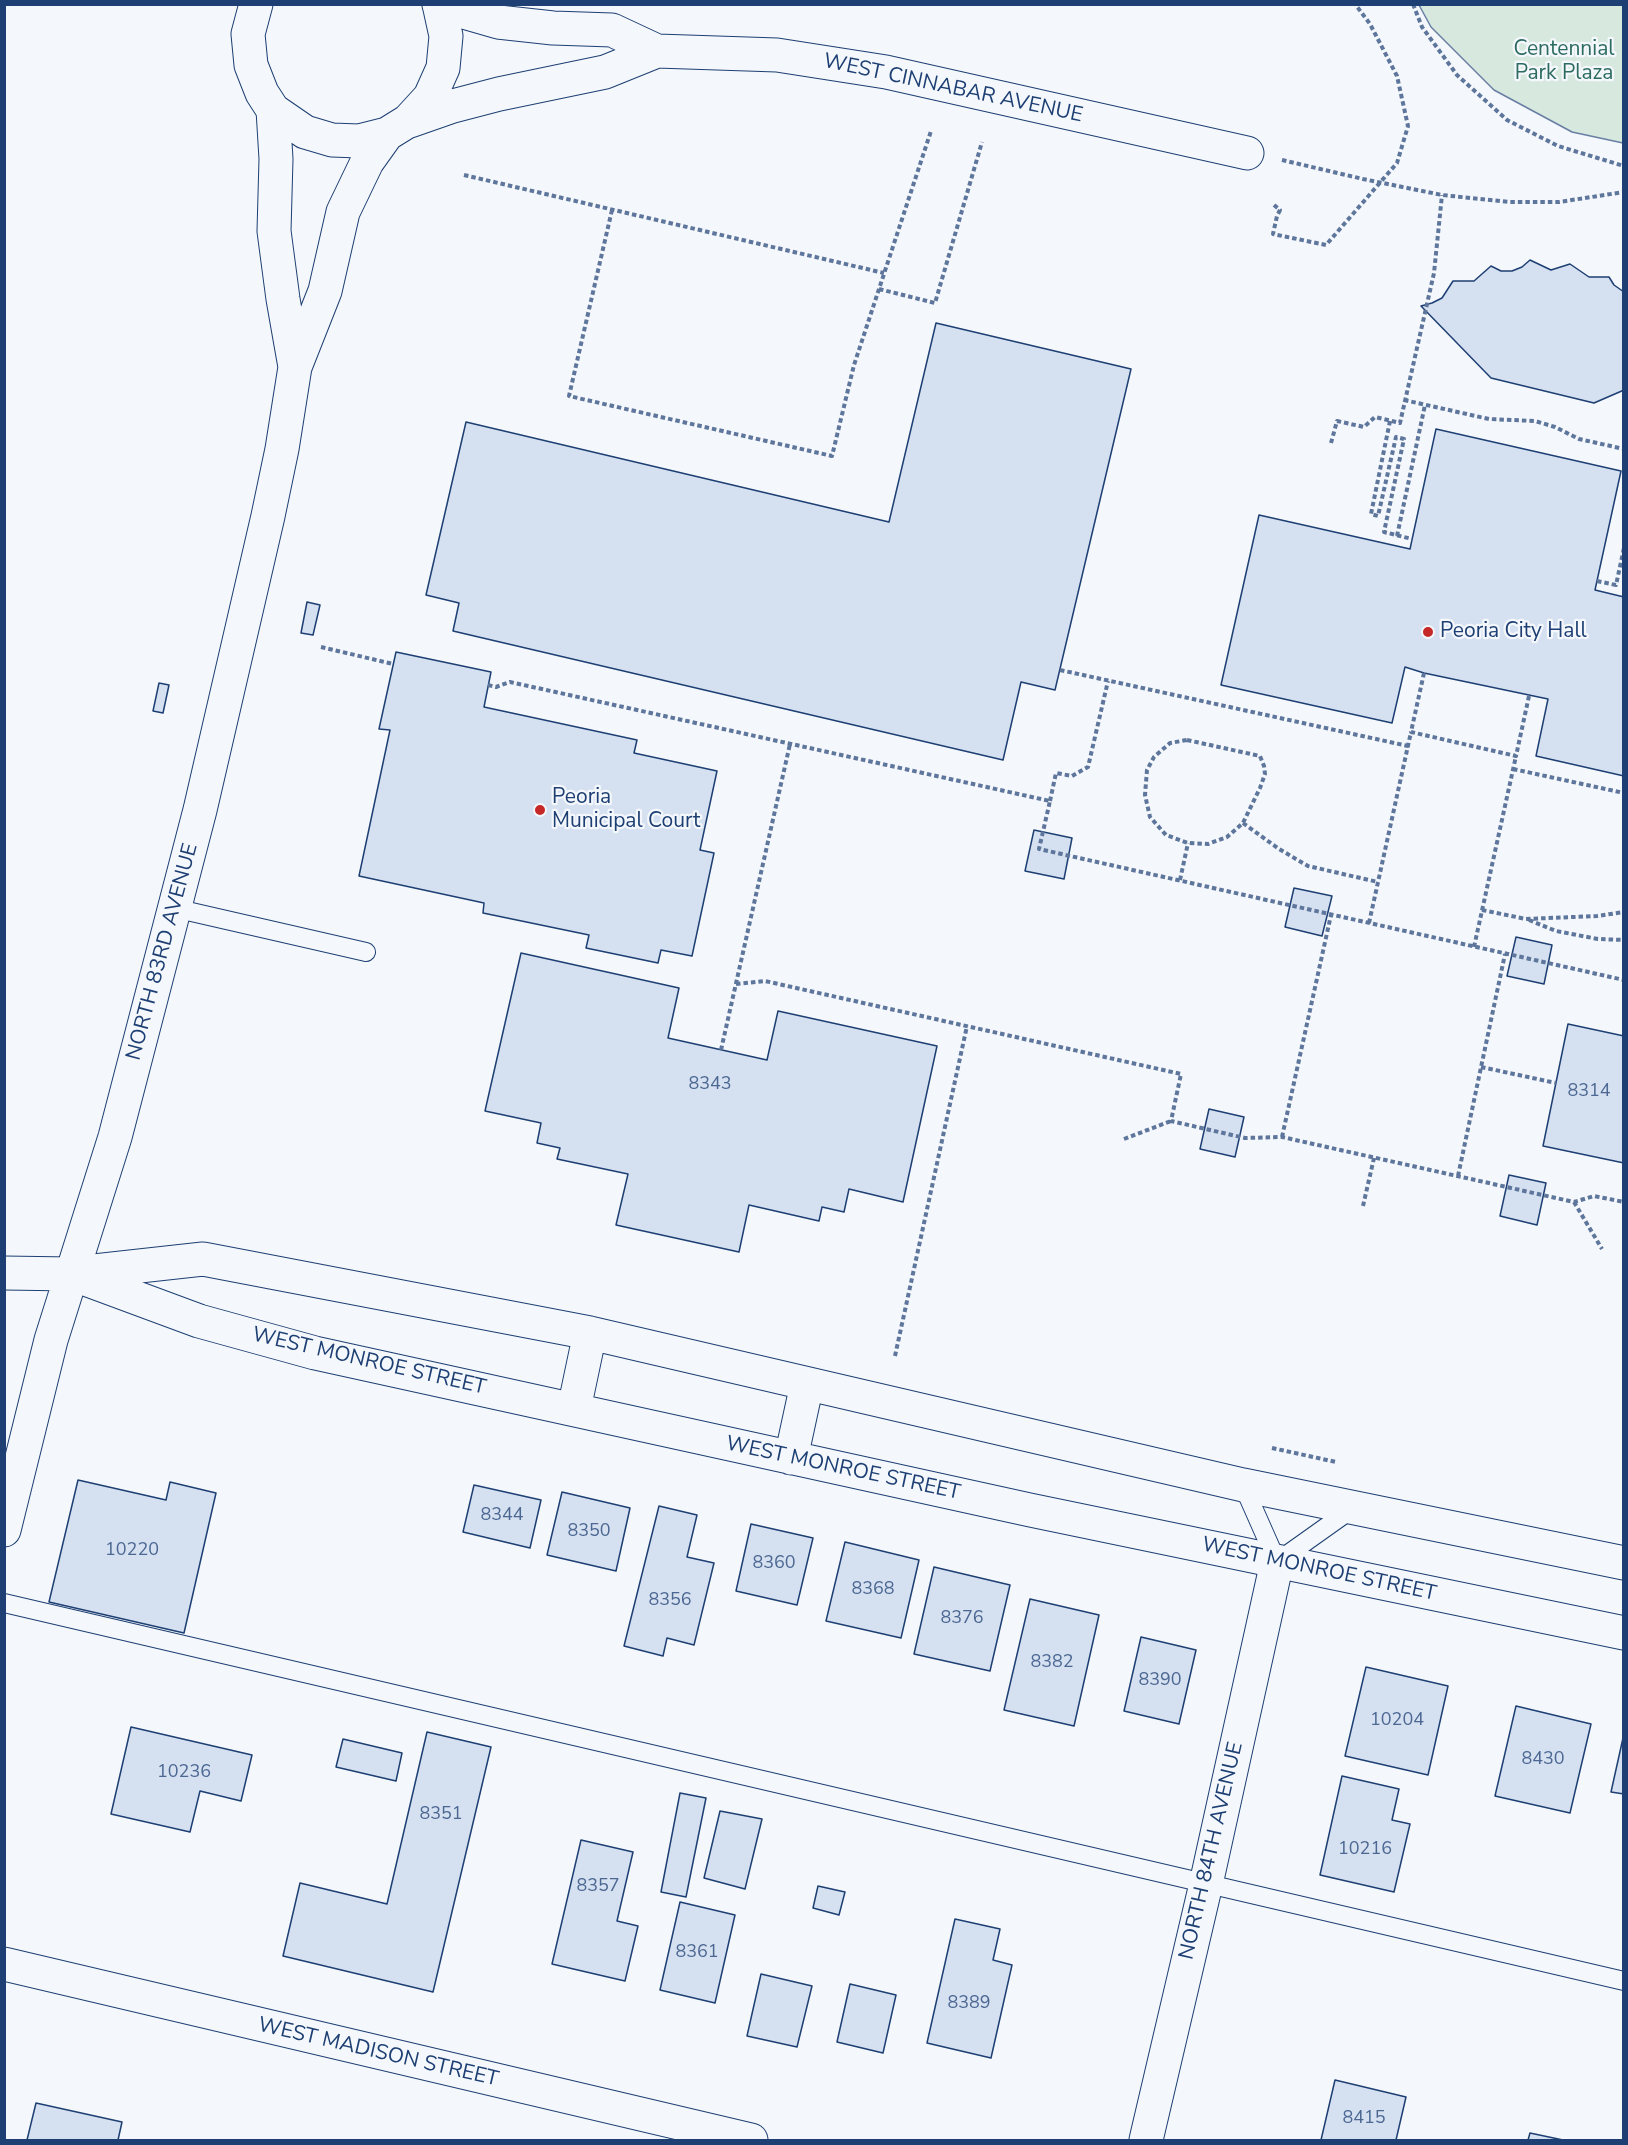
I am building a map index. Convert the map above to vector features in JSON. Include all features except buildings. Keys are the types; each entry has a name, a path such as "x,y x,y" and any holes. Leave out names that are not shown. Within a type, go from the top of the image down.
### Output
{"street":[{"name":"NORTH 83RD AVENUE","path":"256,4 249,34 251,65 262,93 273,110 305,132 332,140 359,141 397,127"},
{"name":"NORTH 83RD AVENUE","path":"4,1530 51,1340 115,1137 200,810 248,607 282,449 295,367 325,291 343,212 367,162 397,127 430,98 443,68 446,36 439,5"},
{"name":"WEST CINNABAR AVENUE","path":"439,5 498,22 553,28 612,30 657,51 777,55 886,72 1246,153"},
{"name":"WEST CINNABAR AVENUE","path":"397,127 453,105 605,72 657,51"},
{"name":"NORTH 83RD AVENUE","path":"273,110 276,159 274,231 295,367"},
{"name":"WEST MONROE STREET","path":"4,1273 72,1274 202,1259 590,1333 1243,1485 1623,1563"},
{"name":"WEST MONROE STREET","path":"72,1274 199,1321 315,1353 791,1458 1623,1633"},
{"path":"574,1409 590,1333"},
{"path":"791,1458 807,1384"},
{"name":"NORTH 84TH AVENUE","path":"1146,2140 1206,1884 1277,1562"},
{"name":"WEST MADISON STREET","path":"4,1964 751,2140"}],"lane":[{"path":"174,908 366,952"},
{"path":"1243,1485 1277,1562 1353,1508"},
{"path":"4,1603 1623,1982"}],"path":[{"path":"1274,205 1280,210 1276,216 1273,234 1326,245 1397,164 1408,126 1397,76 1370,24 1355,4"},
{"path":"1413,4 1422,27 1457,75 1507,120 1558,146 1623,166"},
{"path":"612,210 569,396 832,456 854,365 931,131"},
{"path":"879,289 935,303 982,142"},
{"path":"1246,153 1442,195 1510,202 1559,202 1623,192"},
{"path":"464,175 884,273"},
{"path":"1331,443 1337,421 1364,427 1375,417 1400,423 1434,273 1442,195"},
{"path":"1404,400 1489,419 1535,421 1579,439 1623,449"},
{"path":"1397,536 1425,405"},
{"path":"1390,421 1371,514 1378,516 1396,437 1404,439 1384,532 1412,539"},
{"path":"1597,581 1616,585 1623,548"},
{"path":"321,647 393,664"},
{"path":"1060,670 1408,746"},
{"path":"1369,923 1424,673"},
{"path":"1108,681 1088,767 1072,776 1056,773 1039,849 1623,980"},
{"path":"488,685 496,687 510,682 1050,801"},
{"path":"1474,947 1529,696"},
{"path":"1411,732 1516,756"},
{"path":"1187,740 1260,756 1265,774 1243,824 1227,837 1208,844 1188,843 1166,835 1150,817 1145,795 1147,770 1154,757 1170,744 1187,740"},
{"path":"721,1050 790,744"},
{"path":"1513,769 1623,793"},
{"path":"1243,824 1308,866 1378,882"},
{"path":"1180,880 1188,843"},
{"path":"1482,910 1526,919 1556,931 1599,939 1623,940"},
{"path":"1526,919 1597,916 1623,912"},
{"path":"1282,1137 1331,915"},
{"path":"1458,1176 1505,954"},
{"path":"736,984 765,981 1181,1074 1171,1121"},
{"path":"895,1356 967,1026"},
{"path":"1481,1067 1556,1083"},
{"path":"1124,1139 1171,1121 1245,1138 1282,1137 1574,1202 1594,1196 1623,1202"},
{"path":"1363,1206 1374,1158"},
{"path":"1574,1202 1602,1249"},
{"path":"1272,1448 1342,1464"}],"green space":[{"name":"Centennial Park Plaza","path":"1419,5 1623,5 1623,143 1572,132 1494,90 1431,27"}],"place":[{"name":"Peoria City Hall","path":"1428,632"},
{"name":"Peoria Municipal Court","path":"540,810"}]}
